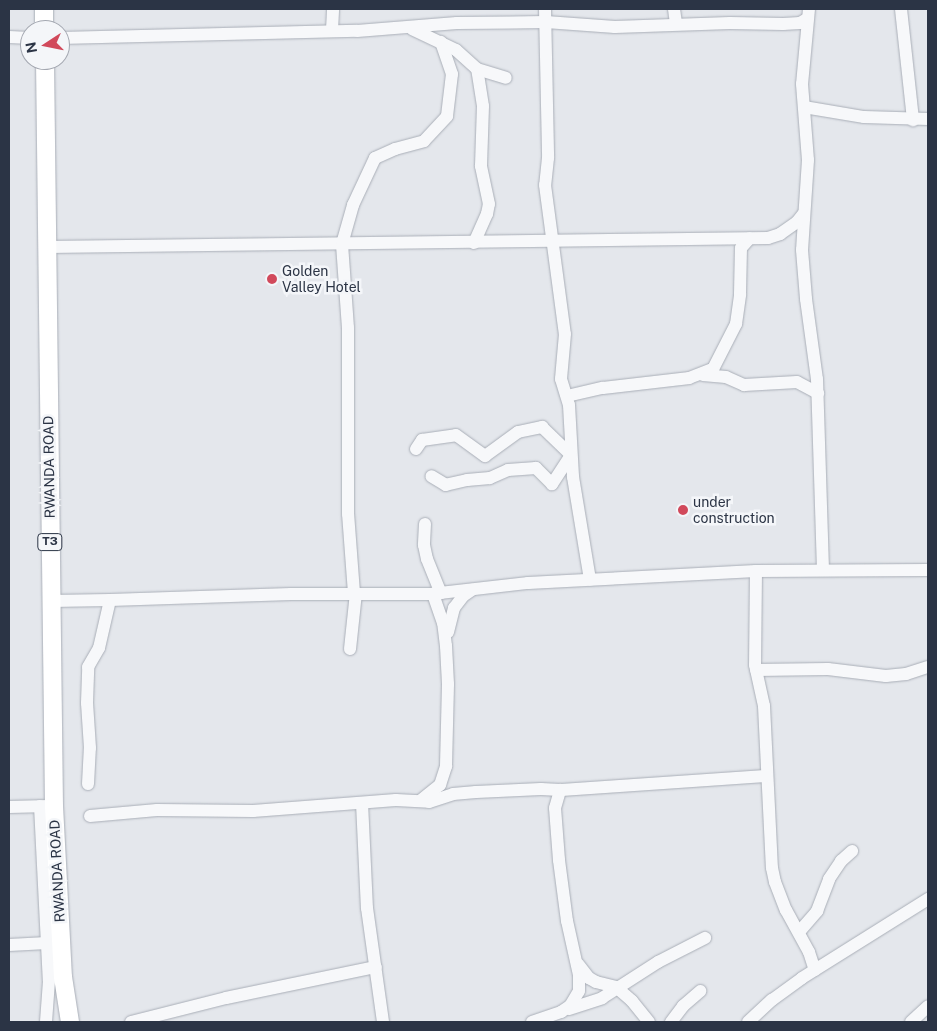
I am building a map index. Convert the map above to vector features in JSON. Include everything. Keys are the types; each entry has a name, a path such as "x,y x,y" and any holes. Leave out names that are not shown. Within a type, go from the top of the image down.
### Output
{"highway":[{"name":"RWANDA ROAD","path":"44,70 51,601 47,806 63,977 70,1022"}],"street":[{"path":"332,30 333,9"},
{"path":"545,9 548,158 544,180 565,334 561,379 567,396 571,455 590,580"},
{"path":"674,9 676,24"},
{"path":"901,9 913,120"},
{"path":"70,38 332,30 357,31 457,23 546,22 615,27 676,24 782,24 800,23 808,14"},
{"path":"808,14 802,84 808,160 804,213 803,277 818,393 823,570"},
{"path":"408,27 460,52 477,69 506,78"},
{"path":"350,649 355,593 348,514 348,328 342,244 353,205 375,158 395,149 424,141 446,116 452,78 442,42"},
{"path":"474,243 485,221 489,204 481,166 483,106 477,69"},
{"path":"804,107 864,118 928,119"},
{"path":"47,247 474,243 774,237 797,222 804,213"},
{"path":"702,375 713,369 736,324 740,294 741,248 750,238"},
{"path":"567,396 604,388 668,382 702,375 726,376 744,385 798,382 818,393"},
{"path":"416,449 422,440 456,435 485,456 518,432 542,427 571,455"},
{"path":"431,476 446,485 467,480 490,478 508,470 536,468 552,484 571,455"},
{"path":"420,801 440,785 446,766 448,684 446,646 440,609 424,544 426,524"},
{"path":"51,601 355,593 437,593 528,583 756,572 928,570"},
{"path":"756,572 756,670 764,706 775,882 786,910 799,932 815,970"},
{"path":"446,646 454,608 463,596 473,590"},
{"path":"88,784 90,748 87,703 88,667 99,648 110,600"},
{"path":"756,670 828,669 886,676 906,674 928,667"},
{"path":"90,816 157,810 253,812 287,807 396,800 429,802 453,794 476,792 560,790 767,776"},
{"path":"560,790 556,808 559,860 566,921 580,981 578,996 561,1012"},
{"path":"362,803 366,899 383,1022"},
{"path":"9,807 47,806 47,944 49,981 46,1022"},
{"path":"799,932 817,910 826,885 836,868 852,851"},
{"path":"748,1022 772,1000 815,970 928,899"},
{"path":"532,1022 602,998 616,987 692,943 705,938"},
{"path":"9,945 47,944"},
{"path":"576,961 589,978 596,982 616,987 632,1001 649,1022"},
{"path":"131,1022 226,998 376,967"},
{"path":"671,1022 683,1006 700,991"},
{"path":"911,1022 928,1006"}],"place":[{"name":"Golden Valley Hotel","path":"272,279"},
{"name":"under construction","path":"683,510"}]}
